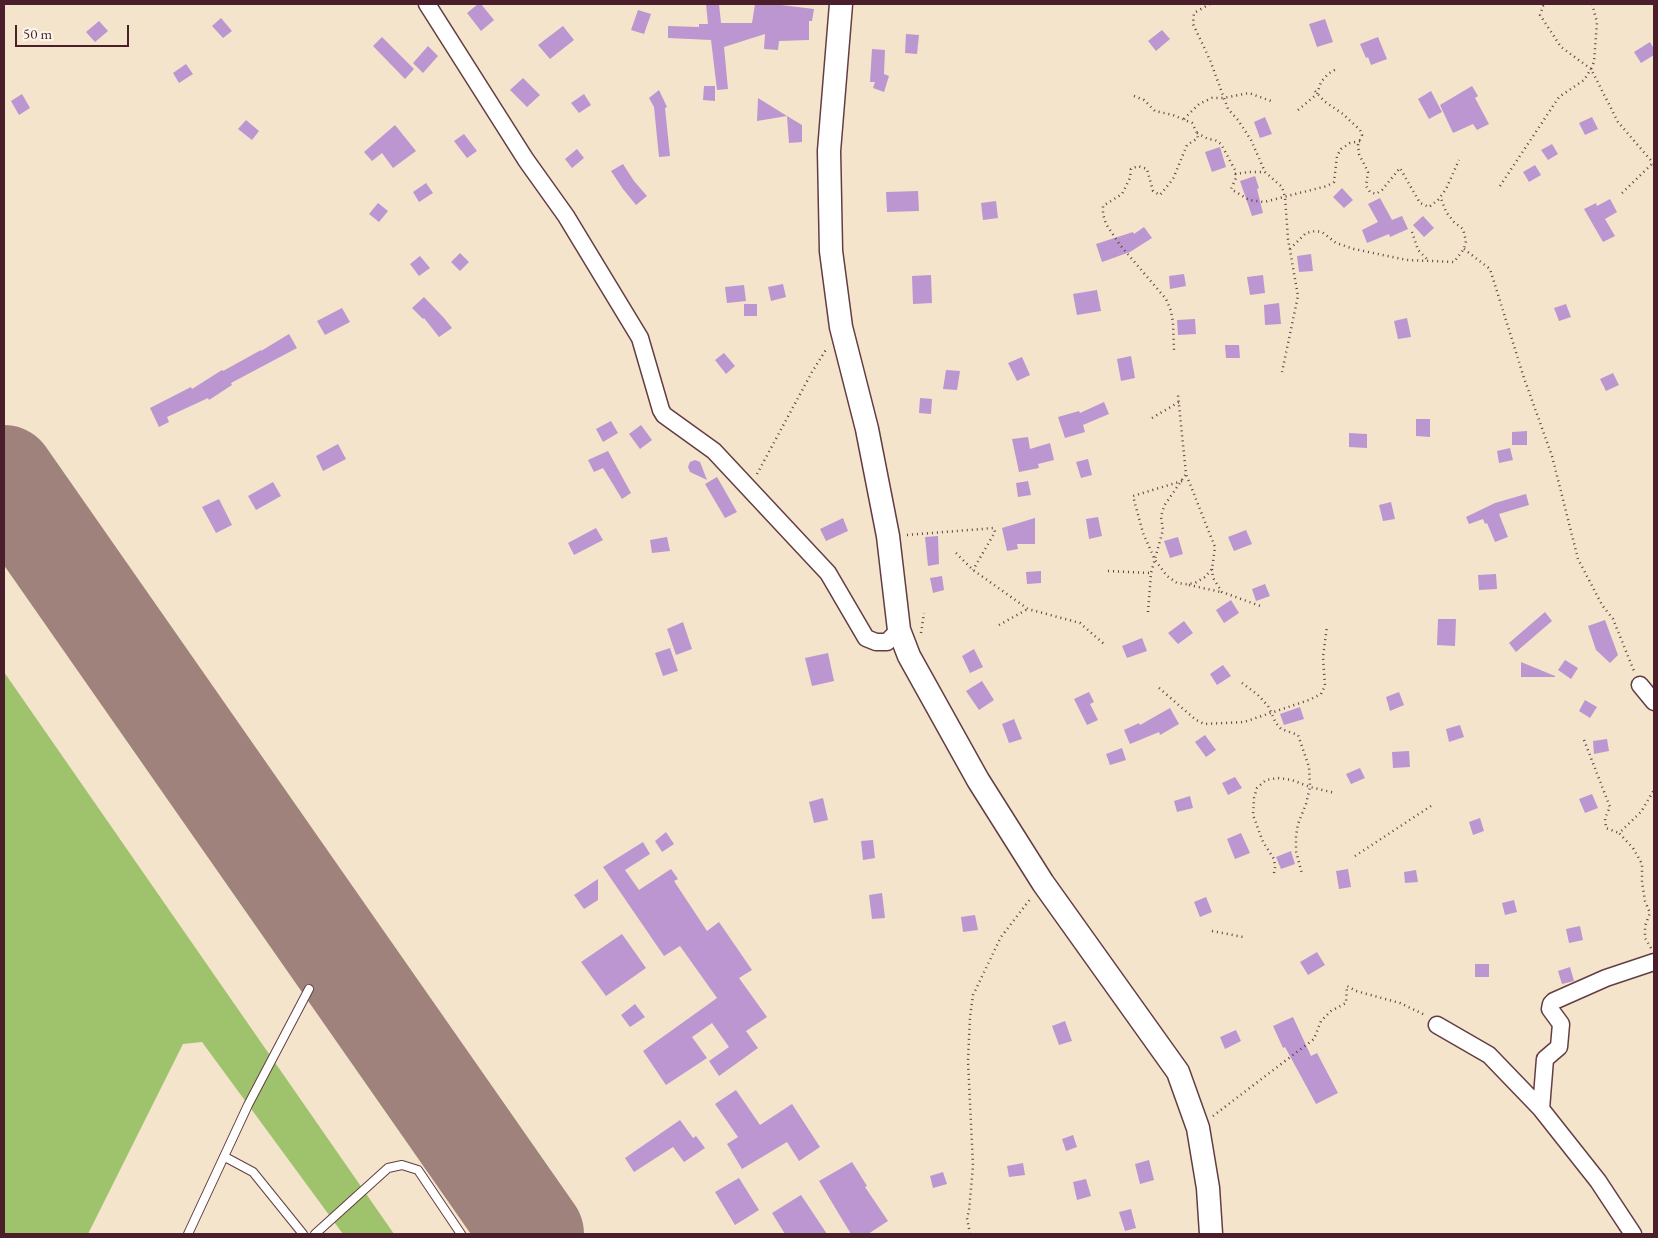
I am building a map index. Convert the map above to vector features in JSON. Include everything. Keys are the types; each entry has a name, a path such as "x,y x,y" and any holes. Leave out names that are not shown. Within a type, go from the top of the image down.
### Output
{"main road":[{"path":"841,4 828,151 830,246 841,327 867,429 888,536 899,630 910,656 978,780 1043,882 1174,1066 1182,1081 1198,1128 1208,1188 1211,1234"}],"street":[{"path":"427,4 526,160 582,241 640,338 664,415 707,445 828,573 866,638 876,642 887,642 899,630"},
{"path":"1640,685 1654,702"},
{"path":"1541,1109 1545,1059 1559,1047 1561,1024 1550,1008 1551,1004 1606,978 1654,962"},
{"path":"1437,1025 1489,1055 1541,1109 1598,1180 1633,1234"}],"lane":[{"path":"188,1234 248,1105 309,989"},
{"path":"225,1157 253,1172 303,1234"},
{"path":"315,1234 388,1168 402,1165 418,1170 461,1234"}],"path":[{"path":"1210,4 1194,13 1193,24 1210,60 1228,109 1251,140 1266,172 1282,187 1285,197 1290,249 1298,296 1282,372"},
{"path":"1548,4 1543,6 1540,15 1562,47 1591,69 1618,122 1654,164 1622,194"},
{"path":"1500,186 1559,97 1584,80 1591,69 1594,62 1597,22 1592,4"},
{"path":"1298,110 1316,92 1328,74 1338,68"},
{"path":"1316,92 1324,101 1343,114 1360,130 1362,134 1359,154 1368,172 1366,186 1370,192 1376,194 1382,190 1400,168 1420,203 1429,207 1446,189 1459,160"},
{"path":"1184,119 1199,104 1212,98 1224,98 1249,93 1271,101"},
{"path":"1134,96 1144,100 1155,112 1184,119 1192,123 1198,138 1186,145 1173,178 1160,195 1153,191 1146,169 1138,166 1131,169 1130,178 1122,194 1103,206 1106,224 1120,244 1166,299 1171,311 1174,350"},
{"path":"1197,133 1221,144 1235,170 1236,178 1231,189 1249,200 1264,202 1327,186 1334,182 1337,156 1341,149 1350,143 1360,141"},
{"path":"1235,174 1266,172"},
{"path":"1290,249 1306,233 1314,231 1322,232 1336,243 1354,249 1407,260 1454,262 1464,249 1466,241 1462,229 1446,212 1440,197"},
{"path":"1412,232 1418,250 1428,260"},
{"path":"1464,249 1490,269 1524,378 1552,456 1578,559 1602,605 1613,619 1640,685"},
{"path":"749,489 812,372 841,327"},
{"path":"1178,395 1186,474 1215,547 1212,569 1213,578 1222,592"},
{"path":"1152,418 1179,401"},
{"path":"1148,612 1151,573 1163,530 1162,517 1164,506 1186,474"},
{"path":"1182,481 1133,496 1143,534 1155,560 1167,576 1177,582 1222,592 1263,607"},
{"path":"888,536 994,528 995,532 973,570"},
{"path":"956,553 973,570 1028,609 1080,623 1104,644"},
{"path":"1186,584 1195,583 1205,577 1212,569"},
{"path":"1108,571 1151,573"},
{"path":"999,625 1028,609"},
{"path":"1159,688 1196,720 1204,724 1244,722 1310,700 1321,694 1325,686 1323,657 1327,626"},
{"path":"1242,683 1258,695 1268,706 1281,729 1298,735 1309,767 1310,787 1296,836 1296,851 1302,874"},
{"path":"1584,740 1610,807 1606,818 1606,828 1619,833 1633,848 1642,864 1642,882 1645,900 1650,913 1645,926 1646,938 1654,954"},
{"path":"1274,873 1274,858 1263,842 1253,815 1254,798 1257,788 1266,780 1278,778 1292,780 1335,793"},
{"path":"1619,833 1641,812 1654,790"},
{"path":"1354,856 1434,804"},
{"path":"970,1234 967,1218 973,1166 968,1061 973,995 1001,937 1043,882"},
{"path":"1212,931 1243,937"},
{"path":"1198,1128 1314,1039 1321,1021 1331,1011 1346,1004 1347,986 1356,991 1400,1004 1428,1017 1437,1025"}],"green space":[{"path":"4,672 394,1234 343,1234 202,1042 183,1044 88,1234 4,1234"}],"building":[{"path":"478,4 481,4 494,20 481,31 467,13"},
{"path":"706,4 719,4 721,23 752,23 755,4 773,4 814,9 812,21 809,21 809,40 779,41 778,50 764,49 765,34 724,47 728,89 717,90 711,40 668,38 668,26 699,27 699,24 708,24"},
{"path":"638,10 651,14 644,34 631,30"},
{"path":"221,18 232,31 223,38 212,26"},
{"path":"1325,19 1333,42 1317,47 1309,24"},
{"path":"99,21 108,31 95,42 86,32"},
{"path":"563,26 574,40 550,59 538,45"},
{"path":"1162,30 1170,39 1156,51 1148,41"},
{"path":"906,34 919,35 917,54 905,53"},
{"path":"382,37 414,69 405,79 373,46"},
{"path":"1378,37 1387,59 1371,65 1360,44"},
{"path":"1650,42 1654,49 1654,55 1641,63 1634,52"},
{"path":"428,46 438,56 423,73 413,63"},
{"path":"872,49 885,50 884,74 889,76 884,92 873,88 875,82 870,82"},
{"path":"186,64 193,74 179,83 173,73"},
{"path":"523,78 540,95 527,107 510,90"},
{"path":"704,86 715,86 715,101 703,100"},
{"path":"1472,86 1478,96 1475,98 1489,124 1477,130 1473,124 1453,133 1440,105"},
{"path":"659,90 667,107 665,108 670,156 659,157 654,107 649,98"},
{"path":"1431,91 1442,112 1429,119 1418,99"},
{"path":"22,94 30,108 19,115 11,101"},
{"path":"584,94 591,105 579,113 571,103"},
{"path":"758,98 787,116 757,121"},
{"path":"787,116 802,125 802,142 789,143"},
{"path":"1265,117 1272,134 1260,138 1254,122"},
{"path":"1592,117 1598,129 1585,135 1579,123"},
{"path":"246,120 259,131 252,140 238,129"},
{"path":"395,125 416,151 393,168 382,153 372,161 364,152"},
{"path":"464,134 477,151 467,158 454,141"},
{"path":"1552,144 1558,154 1548,160 1541,150"},
{"path":"1220,147 1226,167 1212,172 1205,152"},
{"path":"577,149 584,158 572,168 565,159"},
{"path":"623,164 647,196 636,205 611,171"},
{"path":"1535,165 1541,175 1529,182 1523,172"},
{"path":"1255,176 1263,213 1252,216 1240,181"},
{"path":"426,183 433,193 419,202 413,192"},
{"path":"1342,188 1353,200 1344,208 1333,197"},
{"path":"918,191 919,211 887,212 886,192"},
{"path":"1380,198 1392,220 1402,216 1408,229 1390,237 1389,234 1367,243 1362,230 1378,222 1368,204"},
{"path":"1610,199 1617,212 1605,219 1615,236 1603,242 1584,209 1596,203 1597,206"},
{"path":"996,201 998,218 983,220 981,203"},
{"path":"378,203 388,211 379,222 369,214"},
{"path":"1423,216 1434,228 1424,237 1413,225"},
{"path":"1144,227 1152,238 1130,252 1102,262 1096,244 1133,232 1134,234"},
{"path":"460,253 469,262 460,271 451,262"},
{"path":"1311,254 1313,271 1299,272 1297,256"},
{"path":"420,256 430,268 419,276 410,264"},
{"path":"1184,274 1186,286 1170,289 1169,276"},
{"path":"931,275 932,303 913,304 912,276"},
{"path":"1263,275 1265,293 1250,295 1247,277"},
{"path":"783,284 786,297 771,301 768,287"},
{"path":"744,285 746,301 727,303 725,287"},
{"path":"1097,290 1101,311 1077,315 1073,294"},
{"path":"424,297 452,328 439,337 424,318 412,308"},
{"path":"1279,303 1281,324 1265,325 1264,305"},
{"path":"744,304 757,304 757,316 744,316"},
{"path":"1566,304 1571,317 1559,321 1554,308"},
{"path":"342,308 350,322 325,335 317,321"},
{"path":"1407,318 1411,337 1398,339 1394,321"},
{"path":"1195,319 1196,334 1178,335 1177,320"},
{"path":"289,334 297,348 231,383 232,385 209,400 208,398 167,417 169,422 159,427 150,408 191,387 192,389 222,370 261,351"},
{"path":"1225,345 1239,345 1240,358 1226,358"},
{"path":"724,353 735,366 726,374 715,360"},
{"path":"1131,356 1135,378 1121,381 1117,359"},
{"path":"1022,357 1030,375 1017,381 1008,363"},
{"path":"946,370 960,371 957,390 943,389"},
{"path":"1613,373 1619,385 1606,391 1600,379"},
{"path":"920,398 932,399 931,414 919,413"},
{"path":"1104,402 1109,414 1083,425 1085,432 1065,438 1058,417 1079,411 1080,413"},
{"path":"1416,419 1430,419 1430,437 1416,436"},
{"path":"611,421 618,433 603,442 596,429"},
{"path":"641,425 652,440 640,449 629,434"},
{"path":"1527,431 1527,445 1512,445 1512,432"},
{"path":"1349,433 1367,434 1367,448 1349,447"},
{"path":"1028,437 1030,449 1050,443 1054,460 1038,464 1039,468 1019,472 1012,439"},
{"path":"338,444 346,459 323,471 316,456"},
{"path":"1510,448 1513,460 1499,463 1497,451"},
{"path":"608,451 631,493 622,499 603,468 594,472 588,460"},
{"path":"1088,459 1092,475 1081,478 1076,462"},
{"path":"695,460 700,462 707,480 690,472 688,467 690,462"},
{"path":"717,477 737,512 725,518 705,484"},
{"path":"1028,481 1031,495 1018,497 1016,483"},
{"path":"273,482 281,496 256,510 248,496"},
{"path":"1526,494 1529,505 1499,514 1508,537 1495,542 1487,523 1485,524 1483,519 1469,524 1466,517 1495,503"},
{"path":"219,499 232,525 216,533 202,507"},
{"path":"1391,502 1395,519 1383,521 1379,505"},
{"path":"1098,517 1102,536 1089,539 1086,519"},
{"path":"843,518 848,531 826,541 820,529"},
{"path":"1035,518 1035,544 1017,544 1018,549 1007,551 1002,528"},
{"path":"596,528 603,540 574,555 568,543"},
{"path":"1246,530 1252,544 1234,551 1228,537"},
{"path":"938,536 939,564 928,566 925,537"},
{"path":"667,537 670,551 652,553 650,540"},
{"path":"1178,537 1183,554 1170,558 1164,541"},
{"path":"1041,571 1041,583 1027,584 1026,572"},
{"path":"1496,574 1497,589 1479,590 1478,575"},
{"path":"942,576 944,590 933,593 930,578"},
{"path":"1265,584 1270,596 1256,601 1252,589"},
{"path":"1231,600 1239,613 1224,623 1216,610"},
{"path":"1545,612 1552,621 1516,652 1509,643"},
{"path":"1438,619 1456,619 1455,646 1437,645"},
{"path":"1605,620 1618,655 1610,663 1596,650 1588,626"},
{"path":"1184,621 1193,633 1178,644 1168,633"},
{"path":"683,622 692,649 676,655 667,629"},
{"path":"1142,638 1147,651 1127,658 1122,646"},
{"path":"670,648 678,671 663,676 655,653"},
{"path":"974,649 983,667 970,673 962,656"},
{"path":"828,653 834,681 812,686 805,658"},
{"path":"1565,660 1578,668 1571,679 1558,670"},
{"path":"1521,662 1555,676 1555,677 1521,677"},
{"path":"1223,665 1231,676 1217,685 1210,674"},
{"path":"982,681 994,700 979,710 966,691"},
{"path":"1089,692 1094,702 1090,704 1098,720 1087,725 1074,699"},
{"path":"1399,692 1404,705 1390,711 1386,697"},
{"path":"1585,700 1597,707 1590,718 1579,711"},
{"path":"1300,707 1304,719 1284,725 1280,714"},
{"path":"1170,708 1179,724 1160,735 1159,732 1130,744 1124,730 1139,723 1140,725"},
{"path":"1014,719 1022,739 1009,743 1002,724"},
{"path":"1460,725 1464,737 1449,742 1446,729"},
{"path":"1205,735 1216,750 1206,757 1195,742"},
{"path":"1607,739 1609,751 1594,754 1593,741"},
{"path":"1122,748 1126,760 1110,765 1106,754"},
{"path":"1409,751 1410,767 1393,768 1392,752"},
{"path":"1360,768 1365,778 1351,784 1346,774"},
{"path":"1235,777 1242,788 1228,795 1222,783"},
{"path":"1592,794 1598,808 1585,813 1579,799"},
{"path":"1190,796 1193,808 1177,812 1174,801"},
{"path":"823,798 828,820 814,823 809,802"},
{"path":"1480,818 1484,831 1473,835 1469,822"},
{"path":"666,832 674,844 662,852 655,841"},
{"path":"1241,833 1250,853 1235,859 1227,839"},
{"path":"873,840 875,858 863,860 861,841"},
{"path":"643,842 650,854 625,870 639,890 671,869 678,879 674,881 707,931 719,922 752,970 739,978 767,1017 746,1031 758,1048 719,1076 709,1061 729,1047 712,1023 692,1037 707,1058 666,1085 643,1051 717,998 680,946 664,956 603,867"},
{"path":"1291,851 1295,864 1281,869 1276,857"},
{"path":"1348,869 1351,887 1339,889 1336,871"},
{"path":"1416,870 1418,882 1405,883 1404,872"},
{"path":"598,879 598,900 584,909 574,895"},
{"path":"882,893 885,918 872,919 869,895"},
{"path":"1206,897 1212,912 1200,917 1194,902"},
{"path":"1514,900 1517,912 1505,915 1502,903"},
{"path":"975,915 978,930 963,932 961,917"},
{"path":"1580,926 1583,940 1569,943 1566,929"},
{"path":"622,934 646,968 606,996 581,962"},
{"path":"1317,952 1325,965 1308,975 1300,962"},
{"path":"1475,964 1489,964 1489,977 1475,977"},
{"path":"1570,967 1574,981 1562,984 1558,971"},
{"path":"635,1004 645,1017 630,1027 621,1015"},
{"path":"1293,1017 1311,1056 1317,1053 1338,1093 1316,1104 1285,1047 1283,1048 1273,1026"},
{"path":"1065,1021 1072,1041 1059,1045 1052,1026"},
{"path":"1236,1030 1241,1041 1225,1049 1220,1037"},
{"path":"736,1090 760,1125 792,1104 820,1147 799,1161 787,1142 742,1169 727,1144 738,1137 715,1104"},
{"path":"680,1120 693,1138 696,1136 705,1148 684,1162 673,1147 634,1172 625,1158"},
{"path":"1073,1135 1077,1147 1066,1151 1062,1139"},
{"path":"1149,1160 1154,1180 1140,1184 1135,1164"},
{"path":"852,1162 867,1186 865,1187 888,1221 868,1234 851,1234 819,1181"},
{"path":"1023,1163 1025,1175 1009,1177 1007,1166"},
{"path":"943,1172 947,1184 933,1188 930,1176"},
{"path":"739,1178 759,1210 735,1225 715,1192"},
{"path":"1086,1179 1091,1196 1077,1200 1073,1182"},
{"path":"801,1195 827,1234 785,1234 772,1213"},
{"path":"1131,1209 1136,1228 1125,1231 1119,1212"}],"runway":[{"path":"4,476 533,1234"}]}
